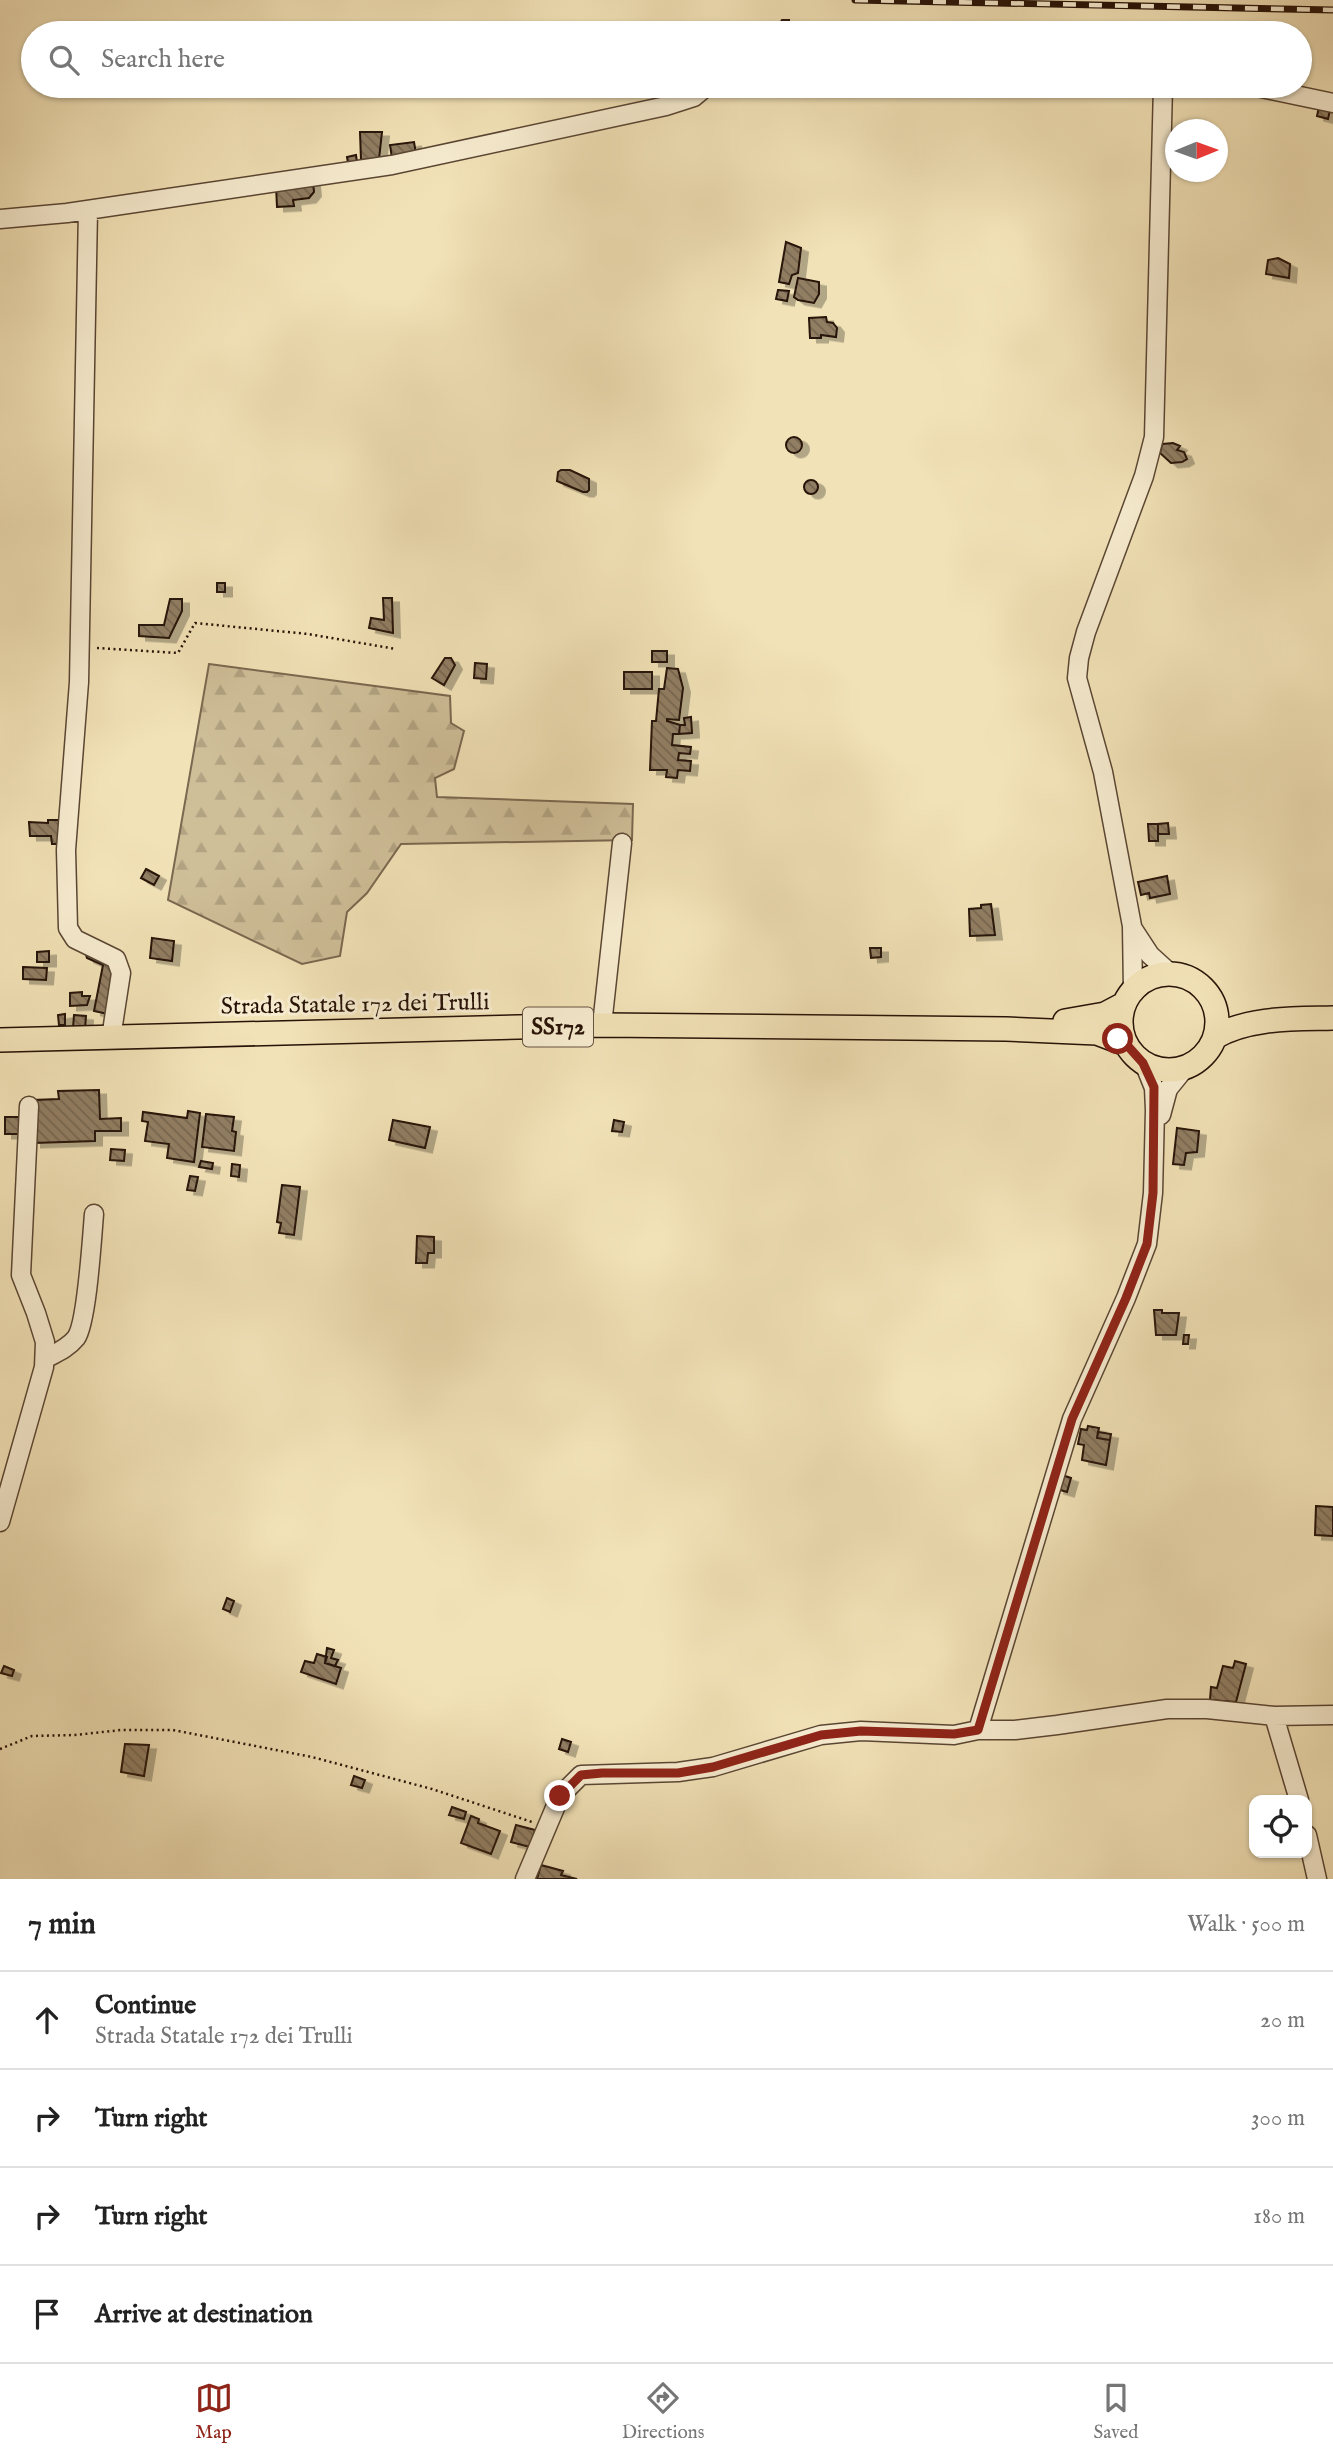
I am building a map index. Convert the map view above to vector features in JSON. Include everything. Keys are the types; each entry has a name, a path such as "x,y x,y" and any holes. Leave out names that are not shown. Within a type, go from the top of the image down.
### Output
{"main road":[{"name":"Strada Statale 172 dei Trulli","path":"1006,1029 1112,1012 1145,981 1171,974"},
{"path":"1143,1063 1158,1069 1185,1068 1203,1057 1215,1037 1217,1021 1214,1005 1201,986 1191,979 1171,974"},
{"path":"1126,1044 1122,1018 1129,997"},
{"path":"1214,1005 1227,1012 1265,1021"},
{"path":"1215,1037 1265,1021 1333,1018"},
{"name":"Strada Statale 172 dei Trulli","path":"0,1040 602,1026 1006,1029 1097,1033 1126,1044 1143,1063"}],"street":[{"path":"0,219 88,210 392,165 666,106 691,98"},
{"path":"1129,997 1132,926 1103,772 1077,678 1086,632 1144,476 1154,438 1163,98"},
{"path":"1309,98 1333,103"},
{"path":"88,210 80,647 66,849 68,928 75,939 116,960 121,973 111,1038"},
{"path":"602,1026 622,843"},
{"path":"1132,926 1150,955 1171,974"},
{"path":"978,1730 1072,1419 1147,1244 1153,1193 1154,1087 1143,1063"},
{"path":"1155,1136 1168,1090 1185,1068"},
{"path":"0,1522 44,1367 45,1342 21,1275 29,1106"},
{"path":"44,1359 68,1347 78,1335 85,1304 94,1214"},
{"path":"524,1879 560,1796 581,1775 678,1773 713,1767 821,1735 861,1731 954,1734 978,1730 1043,1727 1167,1709 1207,1709 1274,1716 1333,1715"},
{"path":"1274,1716 1298,1795"},
{"path":"1312,1857 1317,1879"}],"path":[{"path":"80,647 178,653 195,623 308,634 396,649"},
{"path":"0,1749 32,1736 121,1730 173,1730 312,1757 432,1789 546,1826"}],"green space":[{"path":"209,664 450,696 451,723 464,731 454,769 435,778 437,797 633,804 632,840 401,844 367,893 347,912 340,956 302,964 168,900"}],"building":[{"path":"1319,107 1330,110 1328,119 1317,116"},
{"path":"360,132 382,132 379,159 361,160"},
{"path":"414,142 416,154 392,158 390,145"},
{"path":"356,155 357,162 348,163 347,157"},
{"path":"313,182 314,192 309,198 293,200 294,206 277,207 276,186"},
{"path":"786,242 801,248 798,273 792,275 789,284 779,282"},
{"path":"1278,258 1290,264 1289,278 1266,274 1268,260"},
{"path":"798,278 819,282 819,294 814,303 794,297"},
{"path":"778,290 789,291 787,301 776,299"},
{"path":"826,317 827,322 833,323 837,328 836,337 821,335 821,338 810,338 809,318"},
{"path":"794,437 800,439 800,451 794,453 788,451 786,445 788,439"},
{"path":"1173,443 1180,446 1177,450 1184,452 1187,459 1171,463 1160,453 1162,444"},
{"path":"570,470 589,479 589,490 583,492 557,481 558,472"},
{"path":"808,480 814,480 818,487 814,494 808,494 804,490 804,484"},
{"path":"217,583 225,583 225,592 217,592"},
{"path":"383,598 392,598 393,633 369,628 371,618 384,620"},
{"path":"170,599 182,599 182,611 169,638 139,636 139,625 164,625"},
{"path":"652,651 667,651 667,662 652,662"},
{"path":"445,658 451,658 455,665 444,685 432,678"},
{"path":"475,663 487,664 486,679 474,678"},
{"path":"667,668 678,669 683,688 679,720 667,719 680,725 679,734 673,734 672,745 691,747 690,754 679,753 678,760 691,761 690,771 678,770 677,778 666,777 667,770 650,770 652,721 656,721 659,689 664,689"},
{"path":"624,672 652,672 652,689 624,689"},
{"path":"691,717 692,733 679,734 680,725 685,725 684,718"},
{"path":"48,820 61,820 62,844 52,844 51,836 30,836 29,822 48,823"},
{"path":"1168,823 1169,834 1158,834 1158,824"},
{"path":"1148,824 1158,824 1158,841 1149,841"},
{"path":"146,869 159,876 154,885 141,878"},
{"path":"1167,876 1170,894 1150,898 1149,893 1141,895 1138,882"},
{"path":"991,904 995,935 970,936 969,909"},
{"path":"152,938 174,941 172,961 150,958"},
{"path":"870,948 881,948 881,957 871,958"},
{"path":"49,951 49,962 37,962 37,952"},
{"path":"85,952 111,962 115,972 108,1014 94,1011 103,965 87,958"},
{"path":"23,967 47,968 46,980 23,979"},
{"path":"82,992 82,996 90,996 87,1005 70,1006 70,993"},
{"path":"65,1014 65,1025 59,1025 58,1015"},
{"path":"74,1015 86,1016 85,1029 73,1028"},
{"path":"99,1090 100,1119 121,1118 121,1131 95,1131 95,1141 34,1143 33,1100 59,1099 58,1091"},
{"path":"188,1111 200,1113 194,1162 167,1158 169,1144 145,1141 148,1122 142,1121 143,1112 187,1118"},
{"path":"206,1114 234,1117 234,1151 202,1147"},
{"path":"5,1117 24,1117 24,1134 5,1134"},
{"path":"393,1120 430,1127 425,1148 389,1140"},
{"path":"614,1120 624,1122 622,1132 612,1131"},
{"path":"1177,1128 1199,1131 1197,1152 1186,1153 1184,1165 1173,1164"},
{"path":"111,1149 125,1150 124,1161 110,1160"},
{"path":"201,1161 213,1163 212,1169 199,1167"},
{"path":"232,1164 240,1165 239,1177 231,1176"},
{"path":"190,1176 198,1177 195,1191 187,1190"},
{"path":"282,1185 300,1187 294,1235 279,1233 281,1223 277,1222"},
{"path":"417,1236 434,1237 434,1253 428,1253 427,1263 416,1263"},
{"path":"1154,1310 1179,1313 1176,1335 1156,1335"},
{"path":"1184,1335 1189,1335 1188,1344 1183,1344"},
{"path":"1088,1426 1099,1428 1097,1438 1110,1440 1106,1465 1082,1460 1084,1445 1078,1444 1081,1429 1087,1430"},
{"path":"1098,1432 1111,1434 1110,1440 1097,1438"},
{"path":"1062,1475 1071,1478 1067,1492 1057,1489"},
{"path":"1316,1506 1333,1507 1333,1536 1315,1535"},
{"path":"227,1598 234,1601 230,1612 223,1609"},
{"path":"327,1648 334,1650 331,1658 338,1660 335,1666 325,1663"},
{"path":"317,1654 327,1657 325,1663 341,1668 336,1684 301,1672 305,1661 314,1663"},
{"path":"1235,1661 1246,1664 1236,1702 1210,1700 1211,1687 1217,1688 1223,1666 1233,1668"},
{"path":"4,1666 14,1670 12,1676 1,1673"},
{"path":"562,1739 571,1742 568,1752 559,1749"},
{"path":"125,1744 149,1745 144,1776 121,1772"},
{"path":"354,1776 365,1780 362,1788 351,1785"},
{"path":"452,1807 466,1812 464,1819 449,1815"},
{"path":"471,1816 479,1819 478,1823 500,1831 491,1854 461,1843"},
{"path":"516,1825 535,1830 530,1847 511,1842"},
{"path":"541,1865 563,1871 561,1875 577,1879 537,1879"}],"railway":[{"path":"855,0 1333,10"}],"route":[{"path":"560,1796 581,1775 678,1773 713,1767 821,1735 861,1731 954,1734 978,1730 1064,1442 1147,1244 1153,1193 1154,1087 1143,1063 1118,1039"}]}
